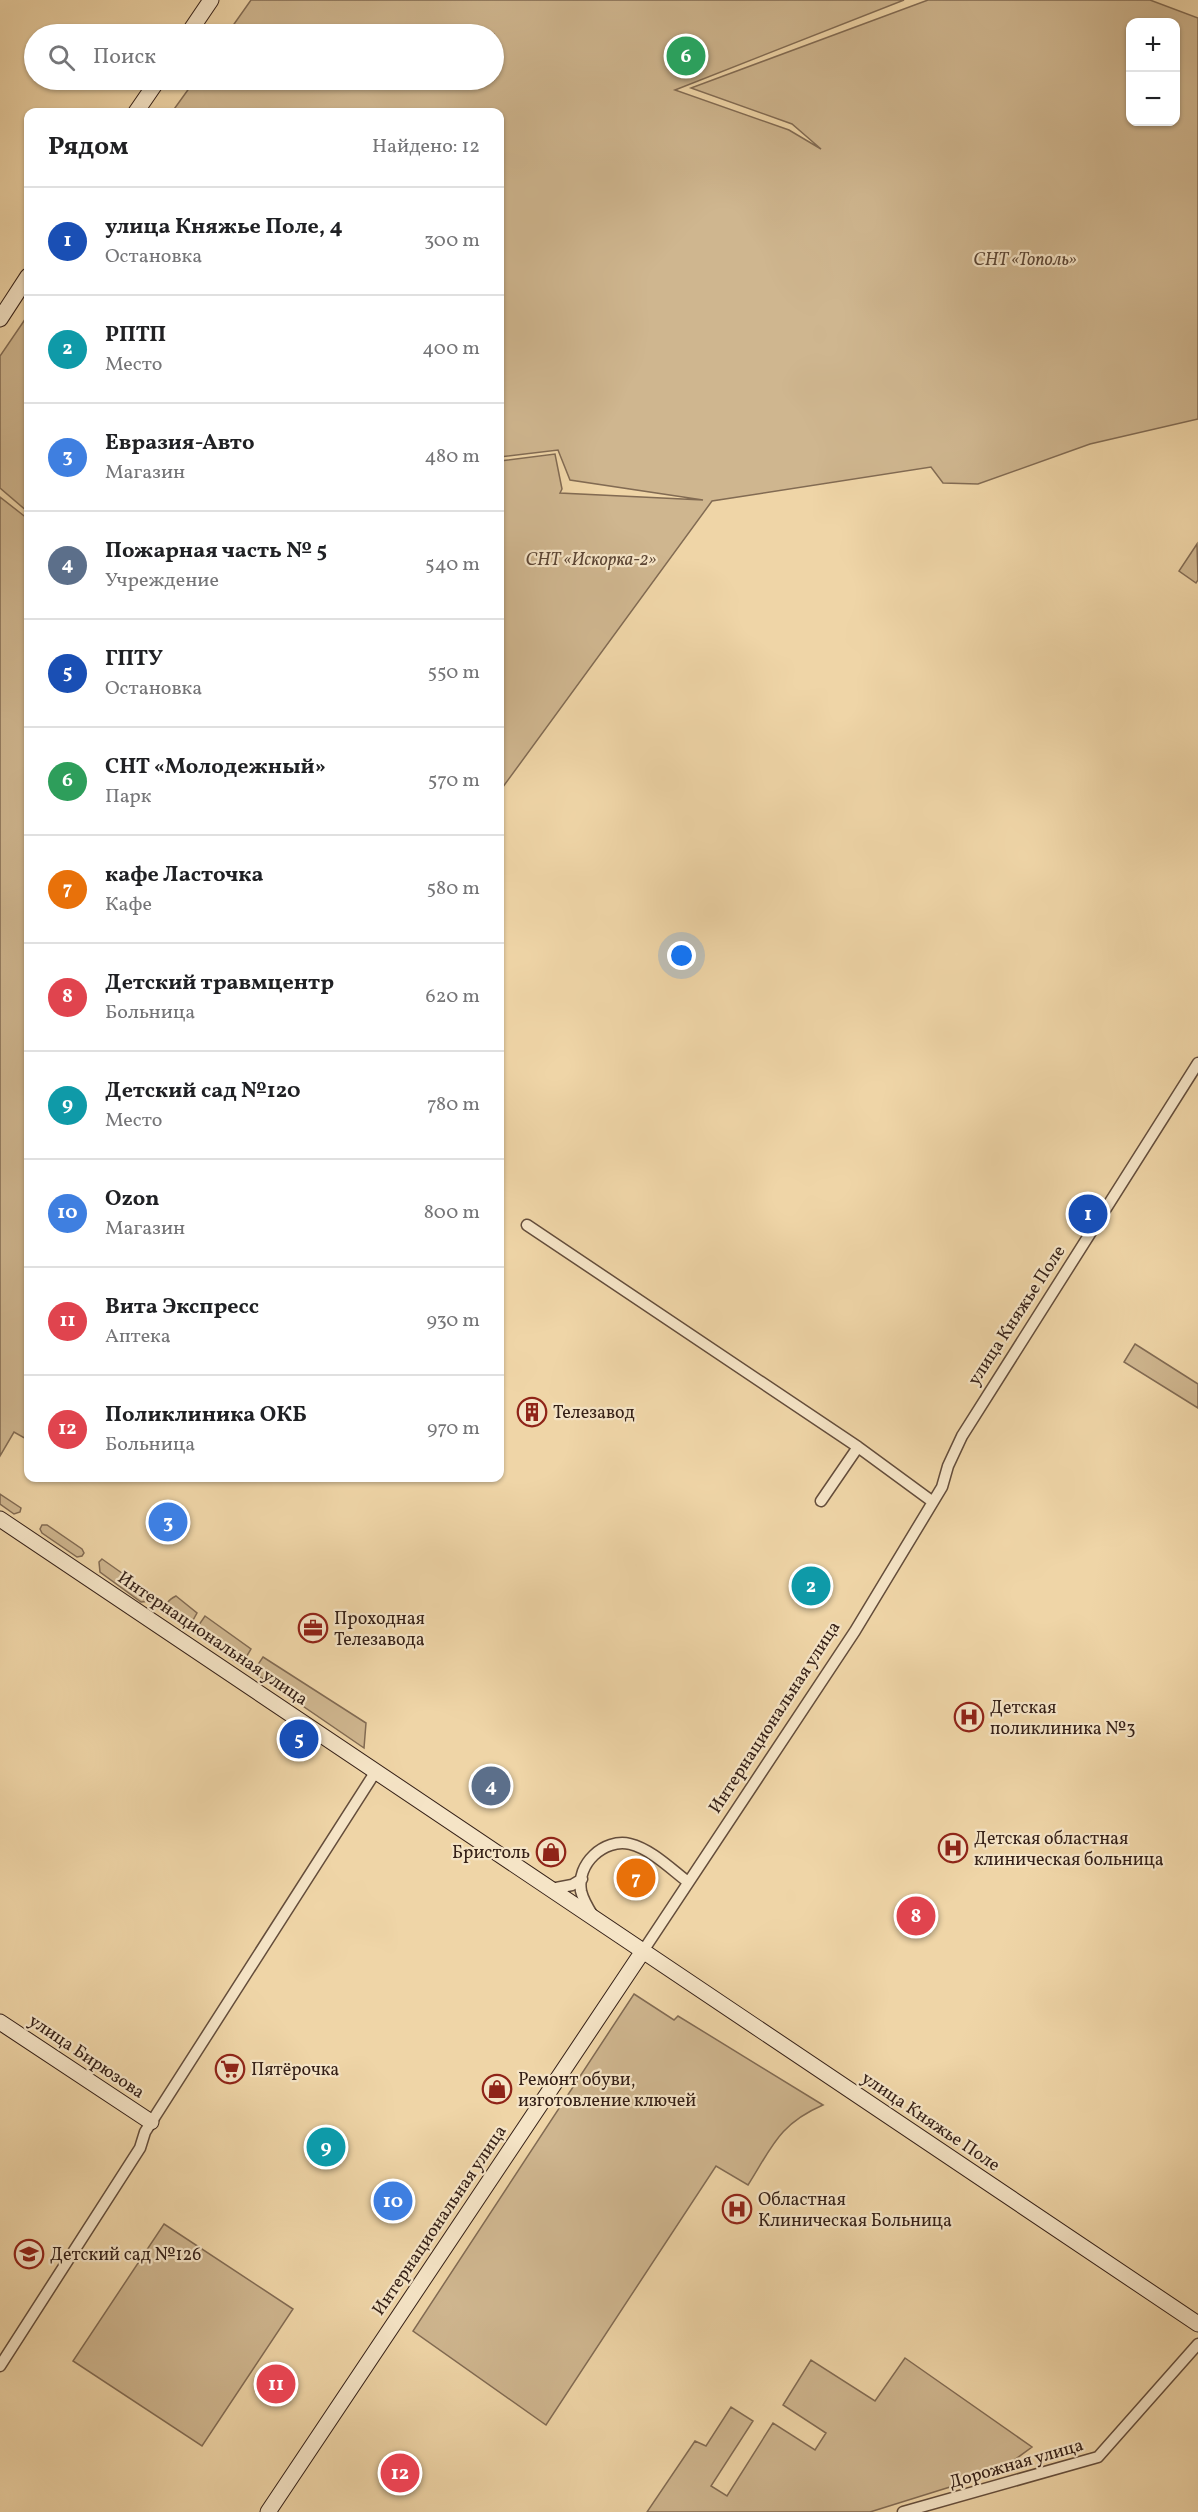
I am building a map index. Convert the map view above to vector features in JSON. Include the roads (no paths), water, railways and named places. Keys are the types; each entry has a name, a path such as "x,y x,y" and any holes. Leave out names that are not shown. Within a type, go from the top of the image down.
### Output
{"street":[{"path":"195,24 211,0"},
{"path":"139,108 151,90"},
{"path":"0,319 24,282"},
{"name":"улица Княжье Поле","path":"933,1502 942,1487 948,1466 962,1436 1198,1063"},
{"path":"527,1225 858,1447 933,1502"},
{"path":"821,1501 858,1447"},
{"name":"Интернациональная улица","path":"268,2512 855,1631 933,1502"},
{"name":"Интернациональная улица","path":"0,1519 643,1951"},
{"path":"0,2366 140,2148 152,2122 376,1771"},
{"path":"593,1917 581,1889 582,1879 588,1861 606,1847 623,1843 632,1844 651,1854 688,1882"},
{"path":"551,1888 572,1885 582,1879"},
{"name":"улица Княжье Поле","path":"643,1951 1198,2324"},
{"name":"улица Бирюзова","path":"0,2022 152,2122"},
{"name":"Дорожная улица","path":"903,2512 1098,2457 1198,2344"}],"place":[{"name":"СНТ «Молодежный»","path":"686,56"},
{"name":"улица Княжье Поле, 4","path":"1088,1214"},
{"name":"Телезавод","path":"532,1412"},
{"name":"Евразия-Авто","path":"168,1522"},
{"name":"РПТП","path":"811,1586"},
{"name":"Проходная Телезавода","path":"313,1628"},
{"name":"Детская поликлиника №3","path":"969,1717"},
{"name":"ГПТУ","path":"299,1739"},
{"name":"Пожарная часть № 5","path":"491,1786"},
{"name":"Детская областная клиническая больница","path":"953,1848"},
{"name":"Бристоль","path":"551,1852"},
{"name":"кафе Ласточка","path":"636,1878"},
{"name":"Детский травмцентр","path":"916,1916"},
{"name":"Пятёрочка","path":"230,2069"},
{"name":"Ремонт обуви, изготовление ключей","path":"497,2089"},
{"name":"Детский сад №120","path":"326,2147"},
{"name":"Ozon","path":"393,2201"},
{"name":"Областная Клиническая Больница","path":"737,2209"},
{"name":"Детский сад №126","path":"29,2254"},
{"name":"Вита Экспресс","path":"276,2384"},
{"name":"Поликлиника ОКБ","path":"400,2473"}],"park label":[{"name":"СНТ «Тополь»","path":"1025,259"},
{"name":"СНТ «Искорка-2»","path":"591,559"}]}
